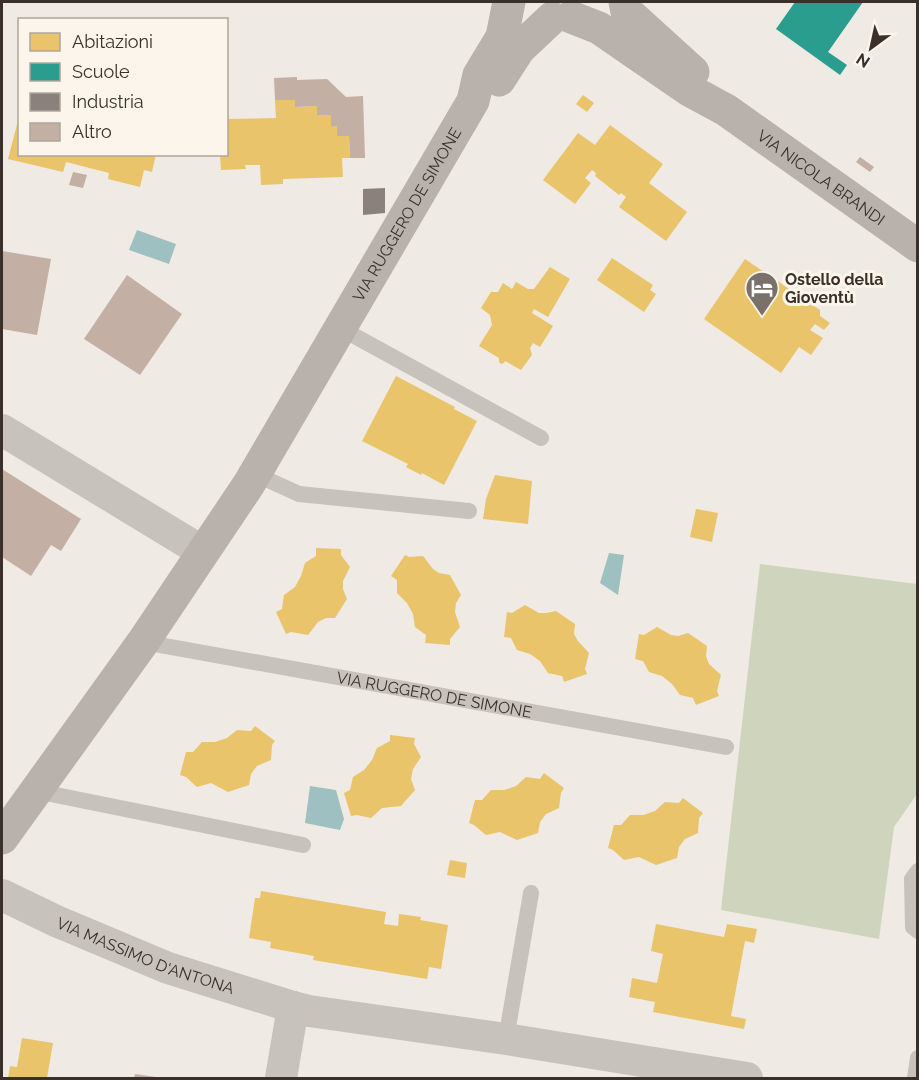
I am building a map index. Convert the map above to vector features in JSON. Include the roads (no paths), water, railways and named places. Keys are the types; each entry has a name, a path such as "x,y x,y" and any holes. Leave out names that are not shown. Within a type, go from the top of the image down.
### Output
{"street":[{"name":"VIA RUGGERO DE SIMONE","path":"2,838 142,642 255,474 472,101 479,75 502,37 509,2"},
{"name":"VIA NICOLA BRANDI","path":"518,2 529,11 573,12 689,90 726,110 918,246"},
{"name":"VIA NICOLA BRANDI","path":"625,2 627,12 699,77 726,110"},
{"name":"VIA RUGGERO DE SIMONE","path":"472,101 497,84 519,48 573,12"},
{"path":"2,430 203,552"},
{"name":"VIA MASSIMO D'ANTONA","path":"2,895 56,921 168,968 309,1011 506,1039 593,1067 747,1078"},
{"path":"281,1078 293,1007"}],"lane":[{"path":"340,328 541,438"},
{"path":"255,474 298,495 469,511"},
{"name":"VIA RUGGERO DE SIMONE","path":"142,642 726,747"},
{"path":"36,791 303,844"},
{"path":"918,871 912,879 913,927 918,931"},
{"path":"506,1039 531,893"},
{"path":"915,1078 918,1058"}],"water":[{"path":"137,230 176,244 169,264 129,250"},
{"path":"609,553 624,555 618,595 600,583"},
{"path":"310,786 336,790 344,819 340,830 305,823"}],"place":[{"name":"Ostello della Gioventù","path":"762,317"}]}
